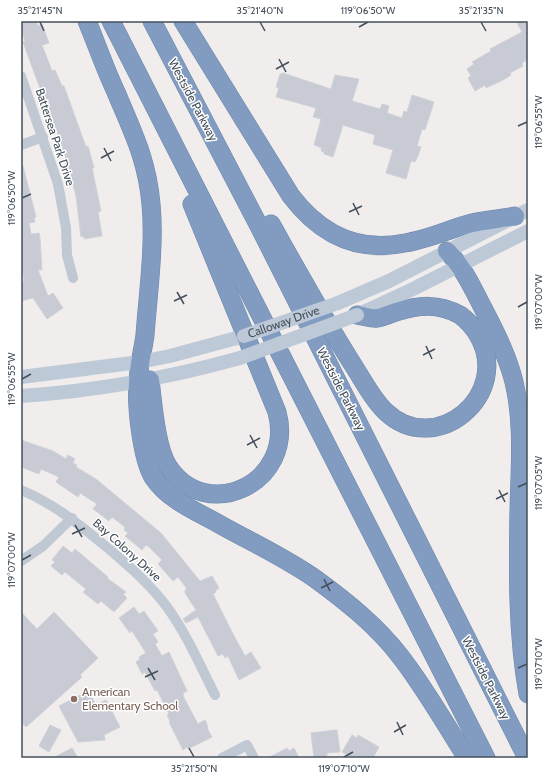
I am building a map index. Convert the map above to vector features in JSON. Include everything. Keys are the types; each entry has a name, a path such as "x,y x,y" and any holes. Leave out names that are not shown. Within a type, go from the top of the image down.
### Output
{"highway":[{"path":"87,21 116,93 134,131 144,165 148,186 152,229 144,338 140,362 162,455 174,474 182,481 203,492 226,493 252,485 269,468 279,446 280,424 277,412 231,296 127,53"},
{"path":"111,21 486,758"},
{"path":"152,21 346,354 380,406 394,419 404,423 414,426 434,427 453,422 466,412 476,401 482,391 487,370 485,350 476,332 461,316 432,305 410,308 378,318 357,315"},
{"name":"Westside Parkway","path":"152,21 259,226 527,758"},
{"path":"183,21 291,196 309,217 328,231 363,244 391,246 474,223 521,213"},
{"path":"447,252 461,265 505,354 517,399 521,452 519,510 521,644 528,694"},
{"path":"144,381 137,400 146,459 150,470 160,486 183,504 298,567 338,595 363,616 403,660 467,758"}],"main road":[{"name":"Calloway Drive","path":"21,377 140,362 230,340 338,303 389,281 521,213"},
{"name":"Calloway Drive","path":"21,396 66,393 144,381 209,367 283,343 357,315 528,231"}],"street":[{"name":"Battersea Park Drive","path":"21,76 54,168 63,206 66,228 67,255 73,278"},
{"path":"21,145 43,137"},
{"name":"Bay Colony Drive","path":"21,490 54,506 72,518 152,588 167,607 215,695"},
{"path":"21,561 43,546 72,518"},
{"path":"222,758 247,745 254,758"}],"building":[{"path":"21,21 36,21 38,26 42,24 49,43 42,45 52,71 55,70 62,86 64,86 86,147 88,146 94,168 92,168 101,211 98,212 102,236 84,239 84,236 81,237 76,196 68,165 57,131 23,42 25,41 21,29"},
{"path":"516,21 528,21 528,59 522,63 523,66 510,73 511,75 503,80 486,88 485,85 475,91 468,78 471,76 467,69 474,64 472,62 491,51 490,49 522,32"},
{"path":"283,73 331,89 335,75 359,79 352,101 380,109 382,104 389,106 387,113 402,118 404,111 407,112 412,95 434,102 425,130 422,129 417,146 421,147 418,156 415,162 411,161 406,179 386,173 393,150 373,144 375,135 343,125 333,157 324,154 324,152 321,151 322,148 314,145 321,119 313,117 316,108 276,97 279,88 276,87 280,74"},
{"path":"21,166 23,166 36,217 34,218 35,222 29,223 31,234 39,233 40,238 42,270 38,270 48,296 53,293 63,308 47,319 33,298 21,301 21,282 24,281 21,258"},
{"path":"21,440 53,451 66,459 68,455 75,459 73,463 77,465 76,467 96,479 161,533 200,581 212,576 219,588 213,594 233,634 245,656 251,652 261,668 239,680 228,656 225,658 223,654 218,656 198,617 186,623 183,619 196,610 185,593 185,590 187,589 178,577 173,581 158,564 162,560 149,547 146,545 142,550 125,536 128,533 124,530 125,527 112,517 109,521 93,509 97,504 80,493 78,497 56,482 59,477 41,469 39,474 21,467"},
{"path":"63,546 72,553 75,549 108,577 107,578 126,592 123,594 127,598 114,612 101,601 98,604 83,592 86,589 65,572 62,575 51,566 55,562 52,560"},
{"path":"134,607 139,614 144,611 158,631 153,634 158,642 155,644 162,656 169,652 187,691 183,693 184,698 198,724 205,720 212,737 188,749 187,747 183,750 169,722 170,721 167,715 169,714 157,690 155,691 145,672 142,674 136,662 140,659 139,657 146,653 132,631 130,633 119,618"},
{"path":"21,612 37,629 54,612 98,658 80,675 82,677 26,727 21,722"},
{"path":"88,691 96,705 106,700 120,727 104,735 105,740 78,742 59,706"},
{"path":"50,725 61,730 49,752 39,746"},
{"path":"337,730 340,752 327,753 327,758 314,758 311,733"},
{"path":"352,735 357,738 358,735 379,747 373,758 353,758 342,752"},
{"path":"72,748 78,758 53,758"},
{"path":"287,748 289,751 294,748 299,758 268,758"}],"place":[{"name":"American Elementary School","path":"74,699"}]}
